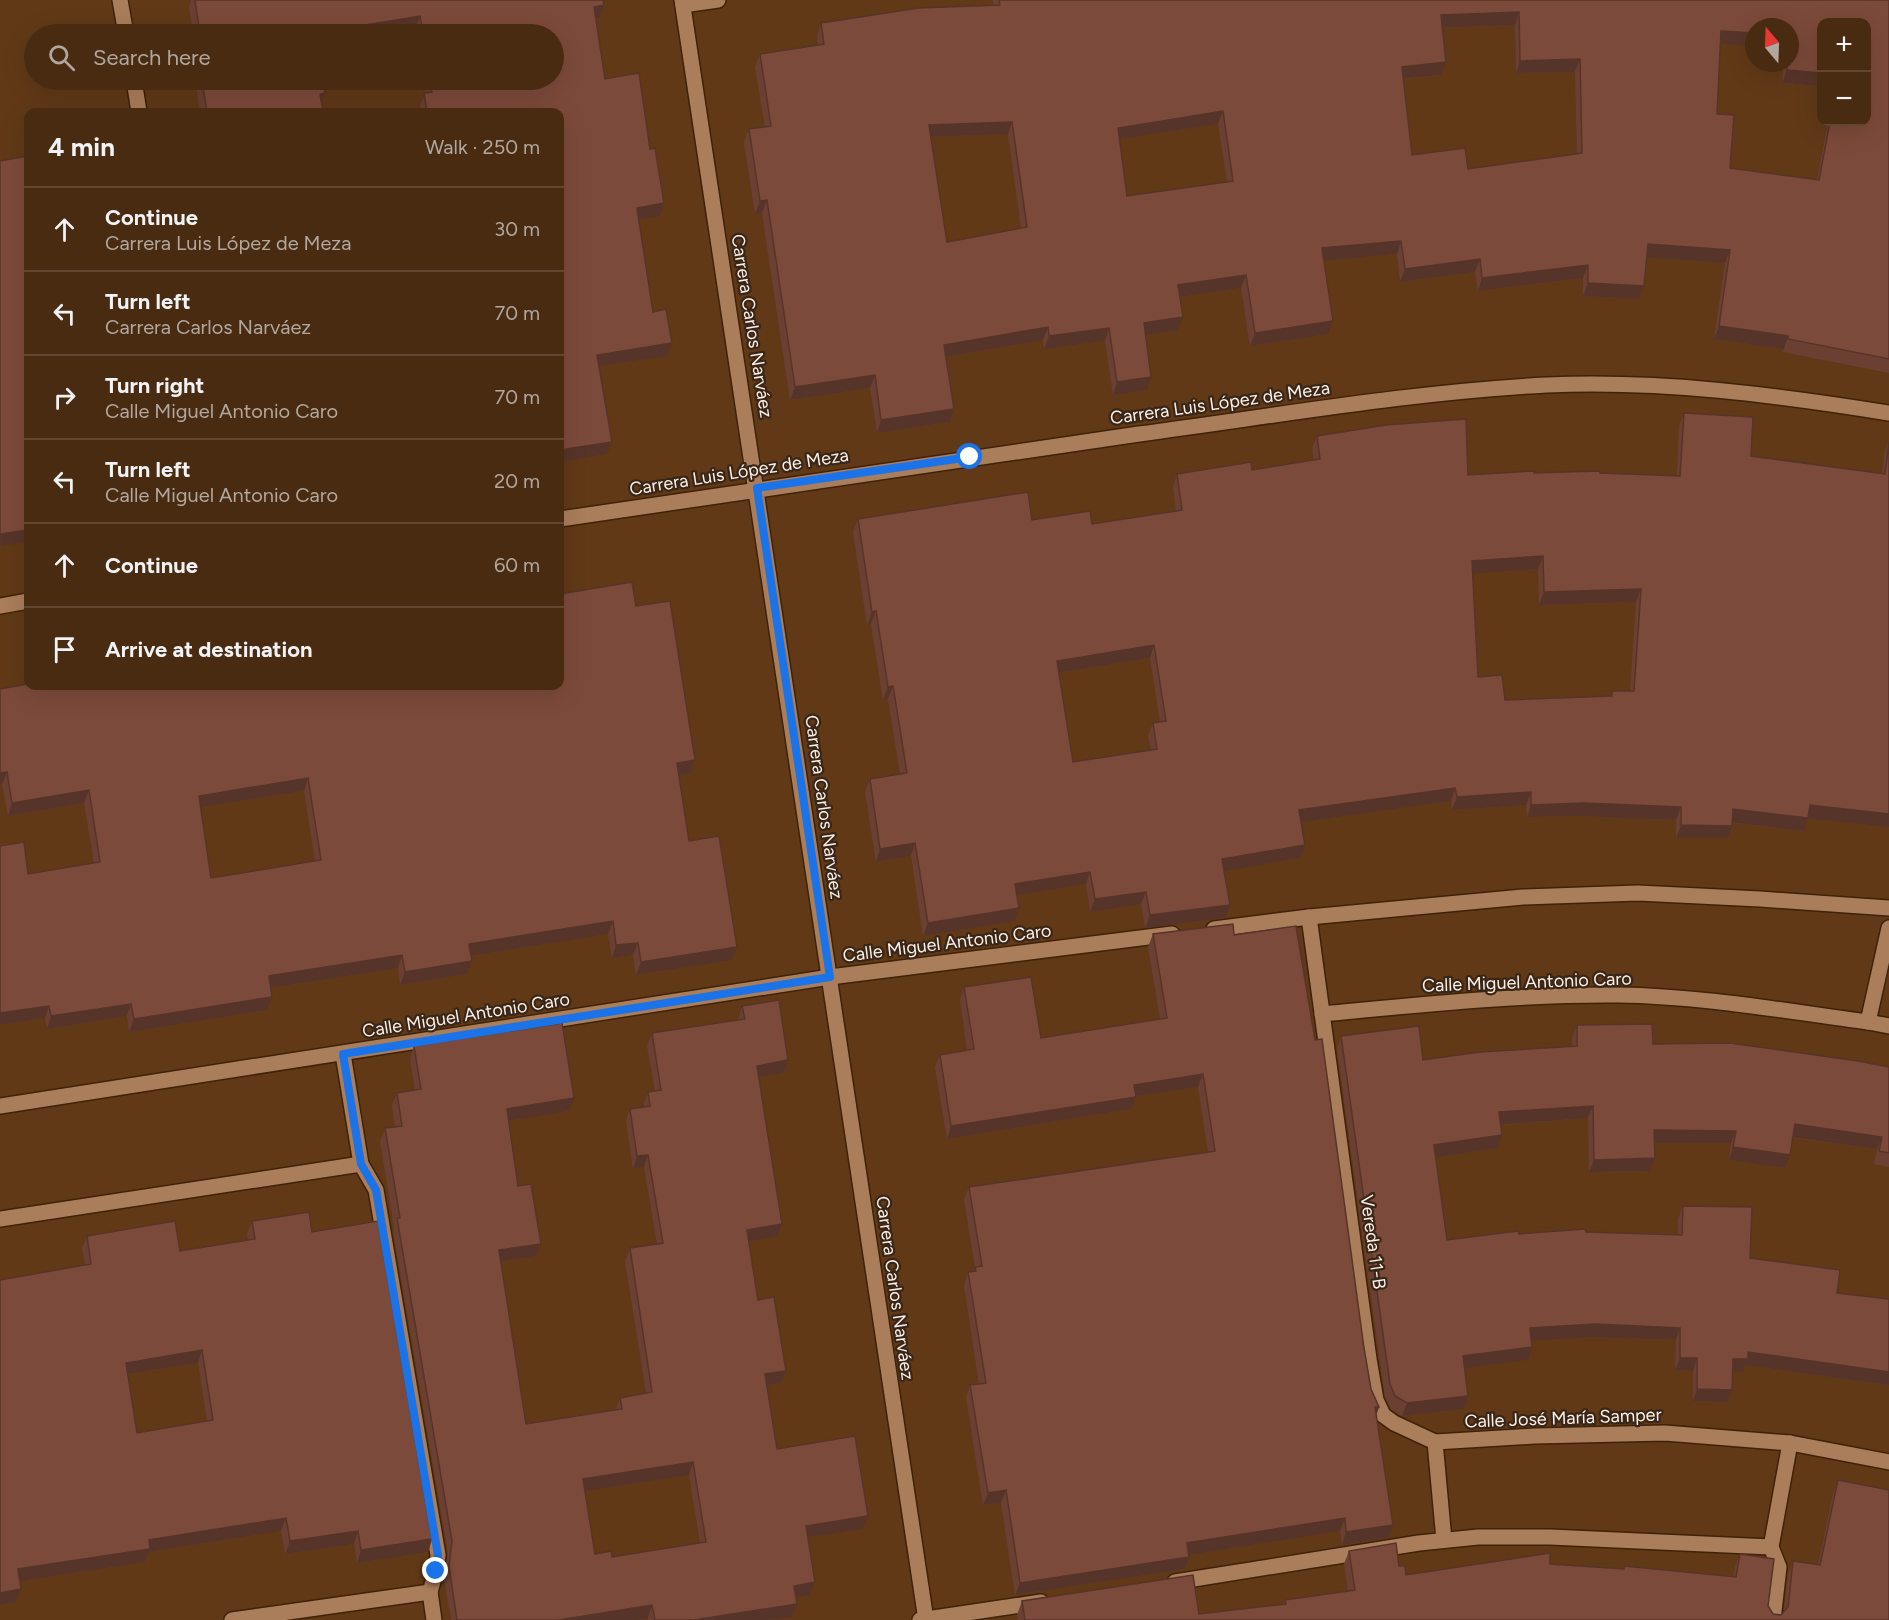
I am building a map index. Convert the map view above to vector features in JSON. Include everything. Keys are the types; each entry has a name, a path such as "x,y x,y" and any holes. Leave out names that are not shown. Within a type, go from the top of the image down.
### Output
{"street":[{"path":"120,0 124,24"},
{"path":"683,2 718,0"},
{"name":"Carrera Carlos Narváez","path":"683,2 924,1620"},
{"path":"136,90 139,108"},
{"name":"Carrera Luis López de Meza","path":"564,518 757,488 1446,392 1550,385 1634,385 1736,390 1889,413"},
{"path":"0,606 24,603"},
{"name":"Calle Miguel Antonio Caro","path":"0,1106 830,977 1309,917 1523,897 1638,893 1889,908"},
{"path":"1309,917 1322,1014"},
{"path":"1868,1022 1889,928"},
{"name":"Calle Miguel Antonio Caro","path":"1322,1014 1534,998 1619,995 1717,1002 1889,1026"},
{"name":"Vereda 11-B","path":"1322,1014 1376,1400 1383,1415 1394,1423 1435,1442"},
{"name":"Calle Miguel Antonio Caro","path":"343,1054 361,1164"},
{"path":"0,1219 361,1164 376,1190 438,1555 430,1592 434,1620"},
{"name":"Calle José María Samper","path":"1435,1442 1665,1432 1790,1443 1889,1462"},
{"path":"1435,1442 1444,1540"},
{"path":"1773,1620 1779,1567 1771,1547 1790,1443"},
{"path":"1165,1583 1444,1540 1478,1537 1550,1537 1771,1547"},
{"path":"232,1620 430,1592"},
{"path":"924,1620 1051,1600"}],"building":[{"path":"195,0 603,0 604,5 594,7 605,79 639,73 650,149 655,148 664,203 637,208 653,312 666,309 672,343 597,355 612,442 564,449 564,108 426,108 424,93 432,92 432,90 564,90 564,24 421,24 420,16 371,24 199,24"},
{"path":"999,0 1889,0 1889,359 1788,339 1788,336 1719,326 1730,250 1648,244 1644,286 1588,283 1588,265 1482,278 1480,259 1405,269 1401,241 1322,248 1333,321 1255,333 1246,275 1178,285 1183,317 1144,323 1151,377 1117,382 1109,328 1049,336 1048,327 944,345 954,409 881,420 875,375 795,387 767,200 760,201 749,129 771,126 760,54 824,44 821,23 919,8 1000,5","holes":["1519,12 1520,61 1580,59 1582,153 1468,169 1465,148 1412,155 1402,67 1446,62 1441,15","1745,18 1799,18 1799,71 1817,73 1817,18 1871,18 1871,126 1829,126 1819,180 1730,168 1734,115 1717,114 1721,31 1745,32","1223,111 1233,181 1127,196 1118,128","1012,122 1027,227 947,242 929,125"]},
{"path":"204,90 325,90 325,93 320,94 322,108 206,108"},
{"path":"24,157 24,531 0,534 0,161"},
{"path":"1684,413 1753,417 1751,456 1885,474 1889,442 1889,814 1810,805 1808,818 1733,809 1732,826 1681,825 1681,807 1583,803 1531,805 1531,792 1457,797 1455,788 1299,810 1305,845 1222,859 1230,905 1150,915 1146,892 1095,899 1090,872 1015,884 1019,908 928,923 915,843 880,849 870,779 907,773 893,686 888,687 876,611 872,612 858,519 1028,492 1032,520 1090,511 1092,524 1182,510 1177,474 1251,462 1252,470 1320,459 1317,436 1386,425 1466,419 1468,475 1534,471 1534,473 1600,471 1600,473 1680,476","holes":["1543,556 1544,592 1641,589 1634,691 1612,691 1612,696 1505,700 1502,675 1478,677 1472,561","1154,645 1166,721 1153,723 1157,749 1073,762 1057,661"]},
{"path":"632,582 636,606 670,601 695,760 677,763 689,841 719,836 737,947 641,962 638,943 616,945 613,921 469,944 472,961 405,972 402,955 269,976 272,997 134,1019 131,1004 51,1016 49,1006 0,1013 0,846 24,842 28,874 100,862 89,790 12,803 7,772 0,773 0,689 24,685 24,690 564,690 564,593","holes":["308,778 321,860 211,878 199,796"]},
{"path":"1233,924 1234,935 1296,926 1315,1040 1322,1039 1364,1348 1371,1389 1379,1407 1375,1407 1393,1525 1346,1532 1345,1518 1187,1543 1189,1557 1020,1583 1006,1490 988,1493 970,1385 986,1383 968,1272 976,1271 975,1267 982,1266 969,1187 1215,1151 1203,1074 1134,1085 1136,1097 951,1126 940,1055 974,1049 964,987 1031,977 1041,1038 1167,1018 1153,934"},
{"path":"779,1000 788,1060 757,1066 782,1224 747,1230 758,1300 774,1297 786,1371 765,1374 777,1449 855,1436 868,1516 806,1526 815,1582 794,1586 797,1604 694,1620 655,1620 652,1605 559,1620 457,1620 449,1566 452,1541 397,1218 400,1218 385,1128 402,1126 397,1093 421,1089 414,1046 562,1023 574,1098 507,1109 518,1186 531,1184 541,1244 499,1250 526,1424 622,1409 620,1398 652,1392 630,1248 663,1243 648,1155 637,1156 630,1109 650,1106 648,1092 661,1090 652,1033 745,1019 742,1006","holes":["693,1462 706,1542 612,1557 611,1551 595,1554 583,1479"]},
{"path":"1652,1024 1653,1044 1730,1043 1889,1067 1889,1153 1879,1151 1882,1137 1795,1124 1790,1155 1733,1147 1736,1131 1654,1130 1655,1158 1594,1160 1593,1106 1499,1112 1502,1135 1434,1145 1447,1240 1518,1231 1519,1234 1585,1229 1586,1232 1682,1235 1683,1206 1752,1207 1750,1258 1840,1270 1837,1293 1889,1299 1889,1372 1748,1352 1748,1359 1733,1359 1732,1390 1697,1389 1697,1358 1680,1358 1680,1328 1595,1324 1530,1328 1532,1347 1463,1356 1468,1396 1407,1403 1395,1396 1390,1384 1341,1036 1419,1026 1423,1060 1480,1052 1577,1046 1577,1025"},
{"path":"309,1212 312,1232 378,1221 432,1539 361,1550 358,1531 290,1541 286,1518 149,1540 150,1549 18,1569 21,1589 0,1593 0,1280 91,1264 87,1236 175,1221 180,1251 255,1239 252,1221","holes":["202,1350 213,1420 137,1433 126,1363"]},
{"path":"1838,1480 1889,1490 1889,1620 1025,1620 1022,1601 1193,1575 1199,1614 1286,1604 1285,1600 1355,1590 1349,1551 1396,1543 1399,1566 1405,1566 1406,1575 1550,1553 1550,1564 1624,1569 1624,1566 1736,1577 1740,1554 1774,1559 1768,1606 1773,1614 1781,1615 1788,1607 1793,1561 1820,1565"}],"route":[{"path":"436,1571 438,1555 376,1190 361,1164 343,1054 830,977 757,488 970,457"}]}
